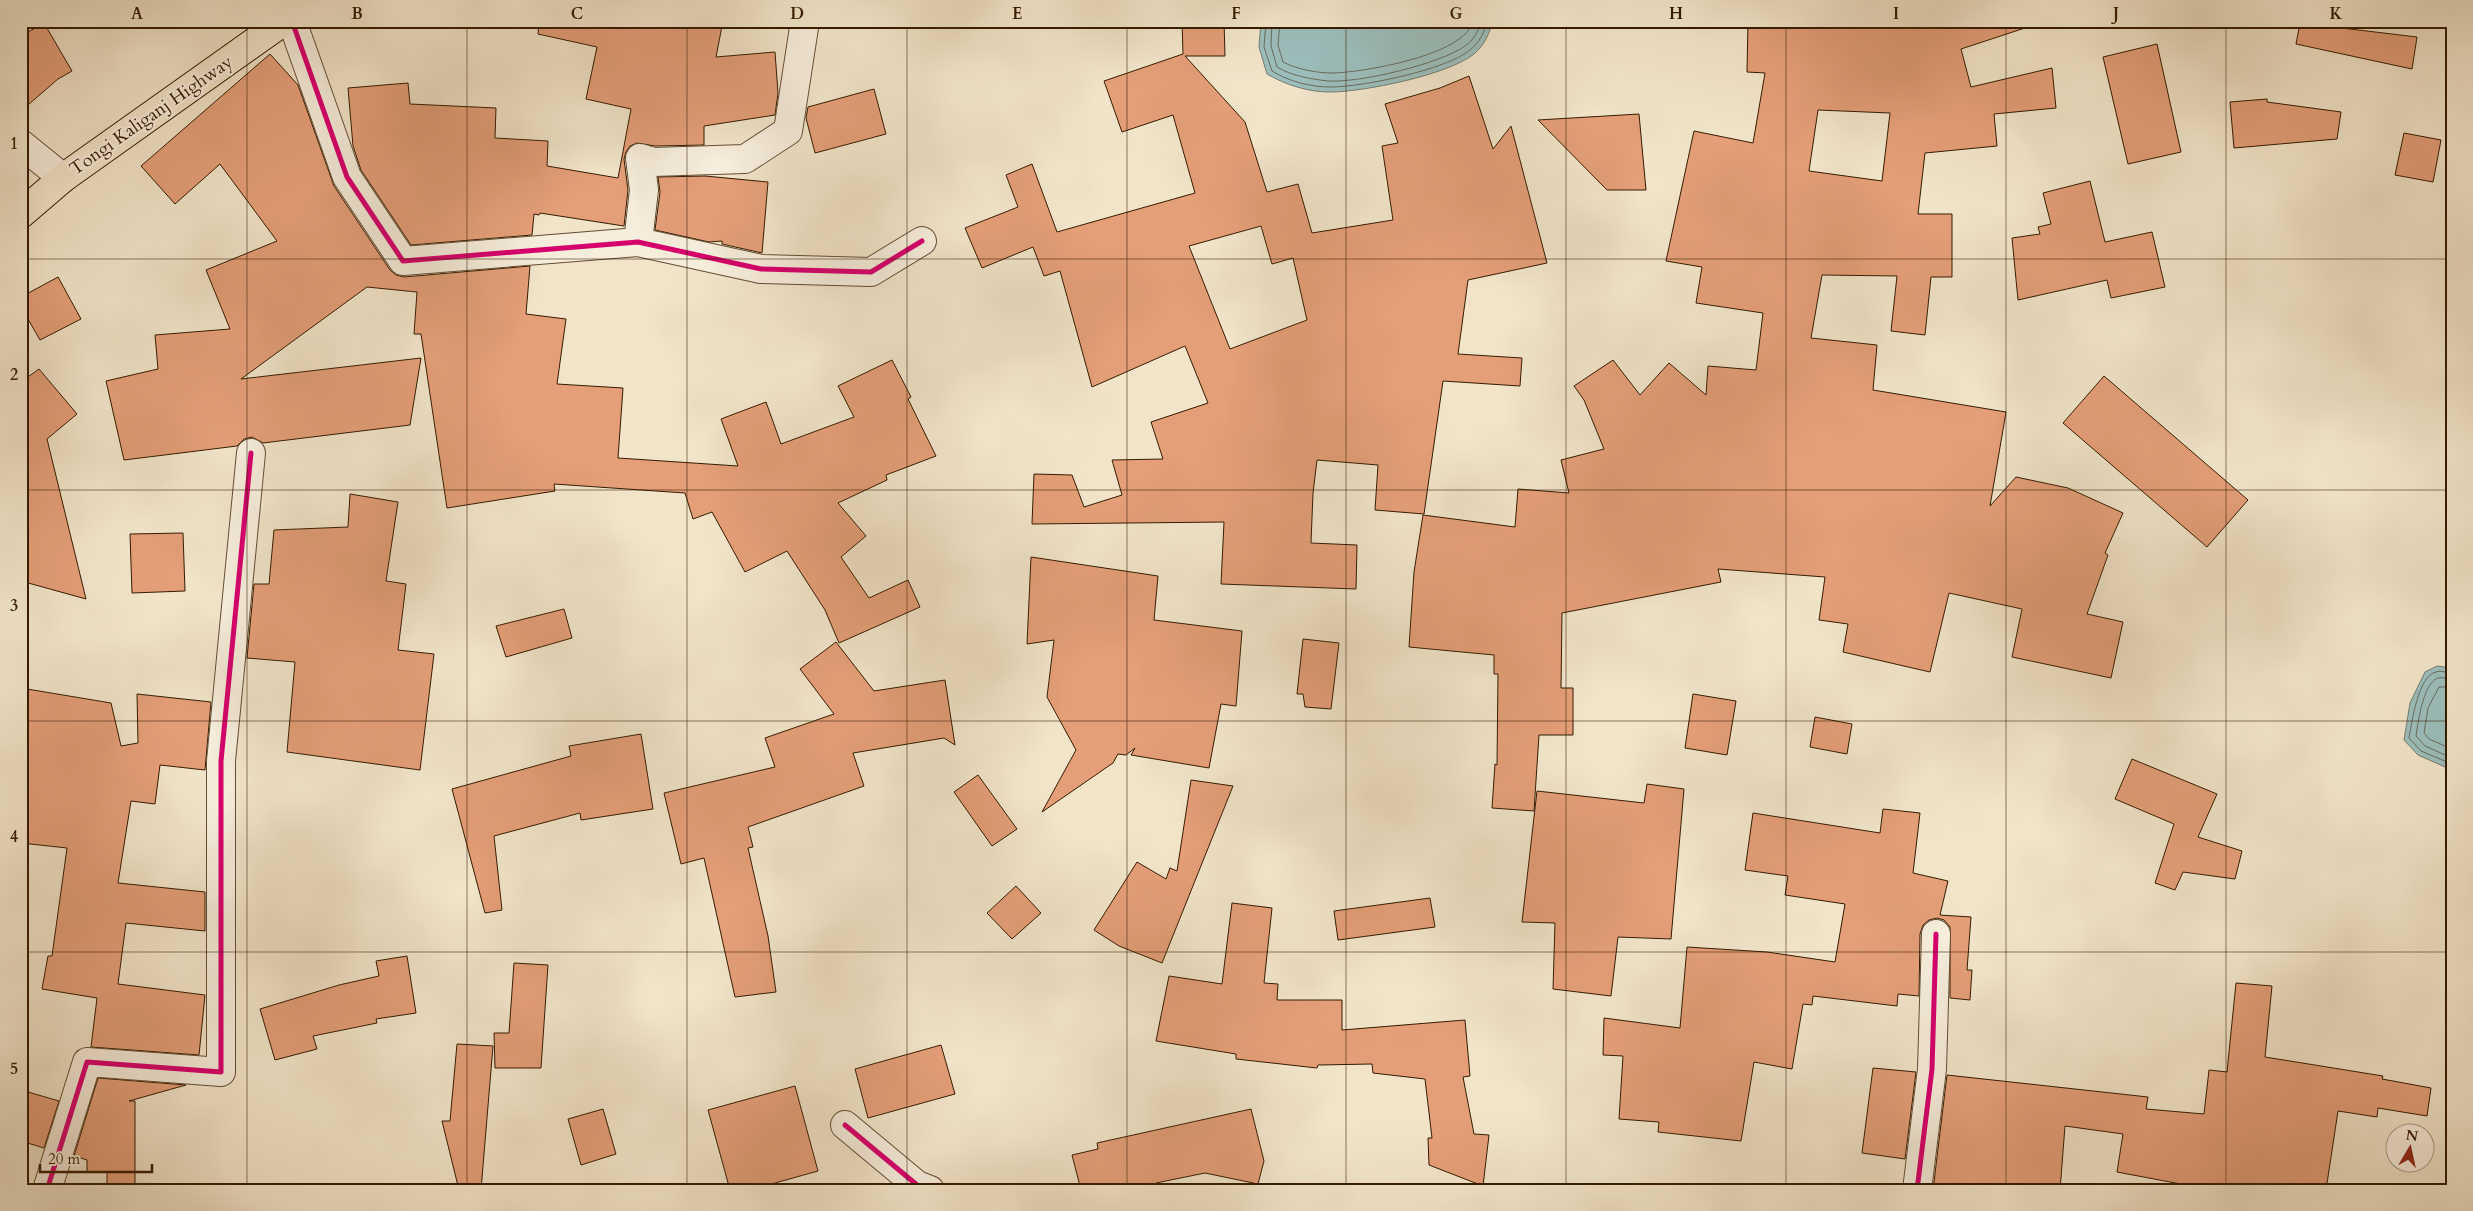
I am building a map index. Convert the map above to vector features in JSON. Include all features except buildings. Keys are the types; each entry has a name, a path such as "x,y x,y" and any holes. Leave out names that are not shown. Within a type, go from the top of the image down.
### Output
{"main road":[{"name":"Tongi Kaliganj Highway","path":"21,214 63,178 284,21"}],"street":[{"path":"292,21 347,177 403,260 638,242 761,269 871,272 922,241"},
{"path":"638,242 644,190 640,158 653,162 744,159 788,131 805,21"},
{"path":"21,144 63,178"},
{"path":"47,1190 86,1062 221,1072 221,761 251,453"},
{"path":"1917,1190 1932,1069 1936,934"},
{"path":"845,1125 918,1185 930,1190"}],"water":[{"path":"1261,21 1492,21 1488,35 1481,47 1462,62 1426,75 1383,86 1330,92 1297,87 1267,74 1259,47"},
{"path":"2437,666 2452,668 2452,770 2418,755 2404,740 2410,703 2425,672"}],"cycle path":[{"path":"292,21 347,177 403,261 638,242 761,269 871,272 922,241"},
{"path":"47,1190 87,1062 221,1072 221,761 251,453"},
{"path":"1917,1190 1932,1069 1936,934"},
{"path":"845,1125 917,1185 930,1190"}]}
